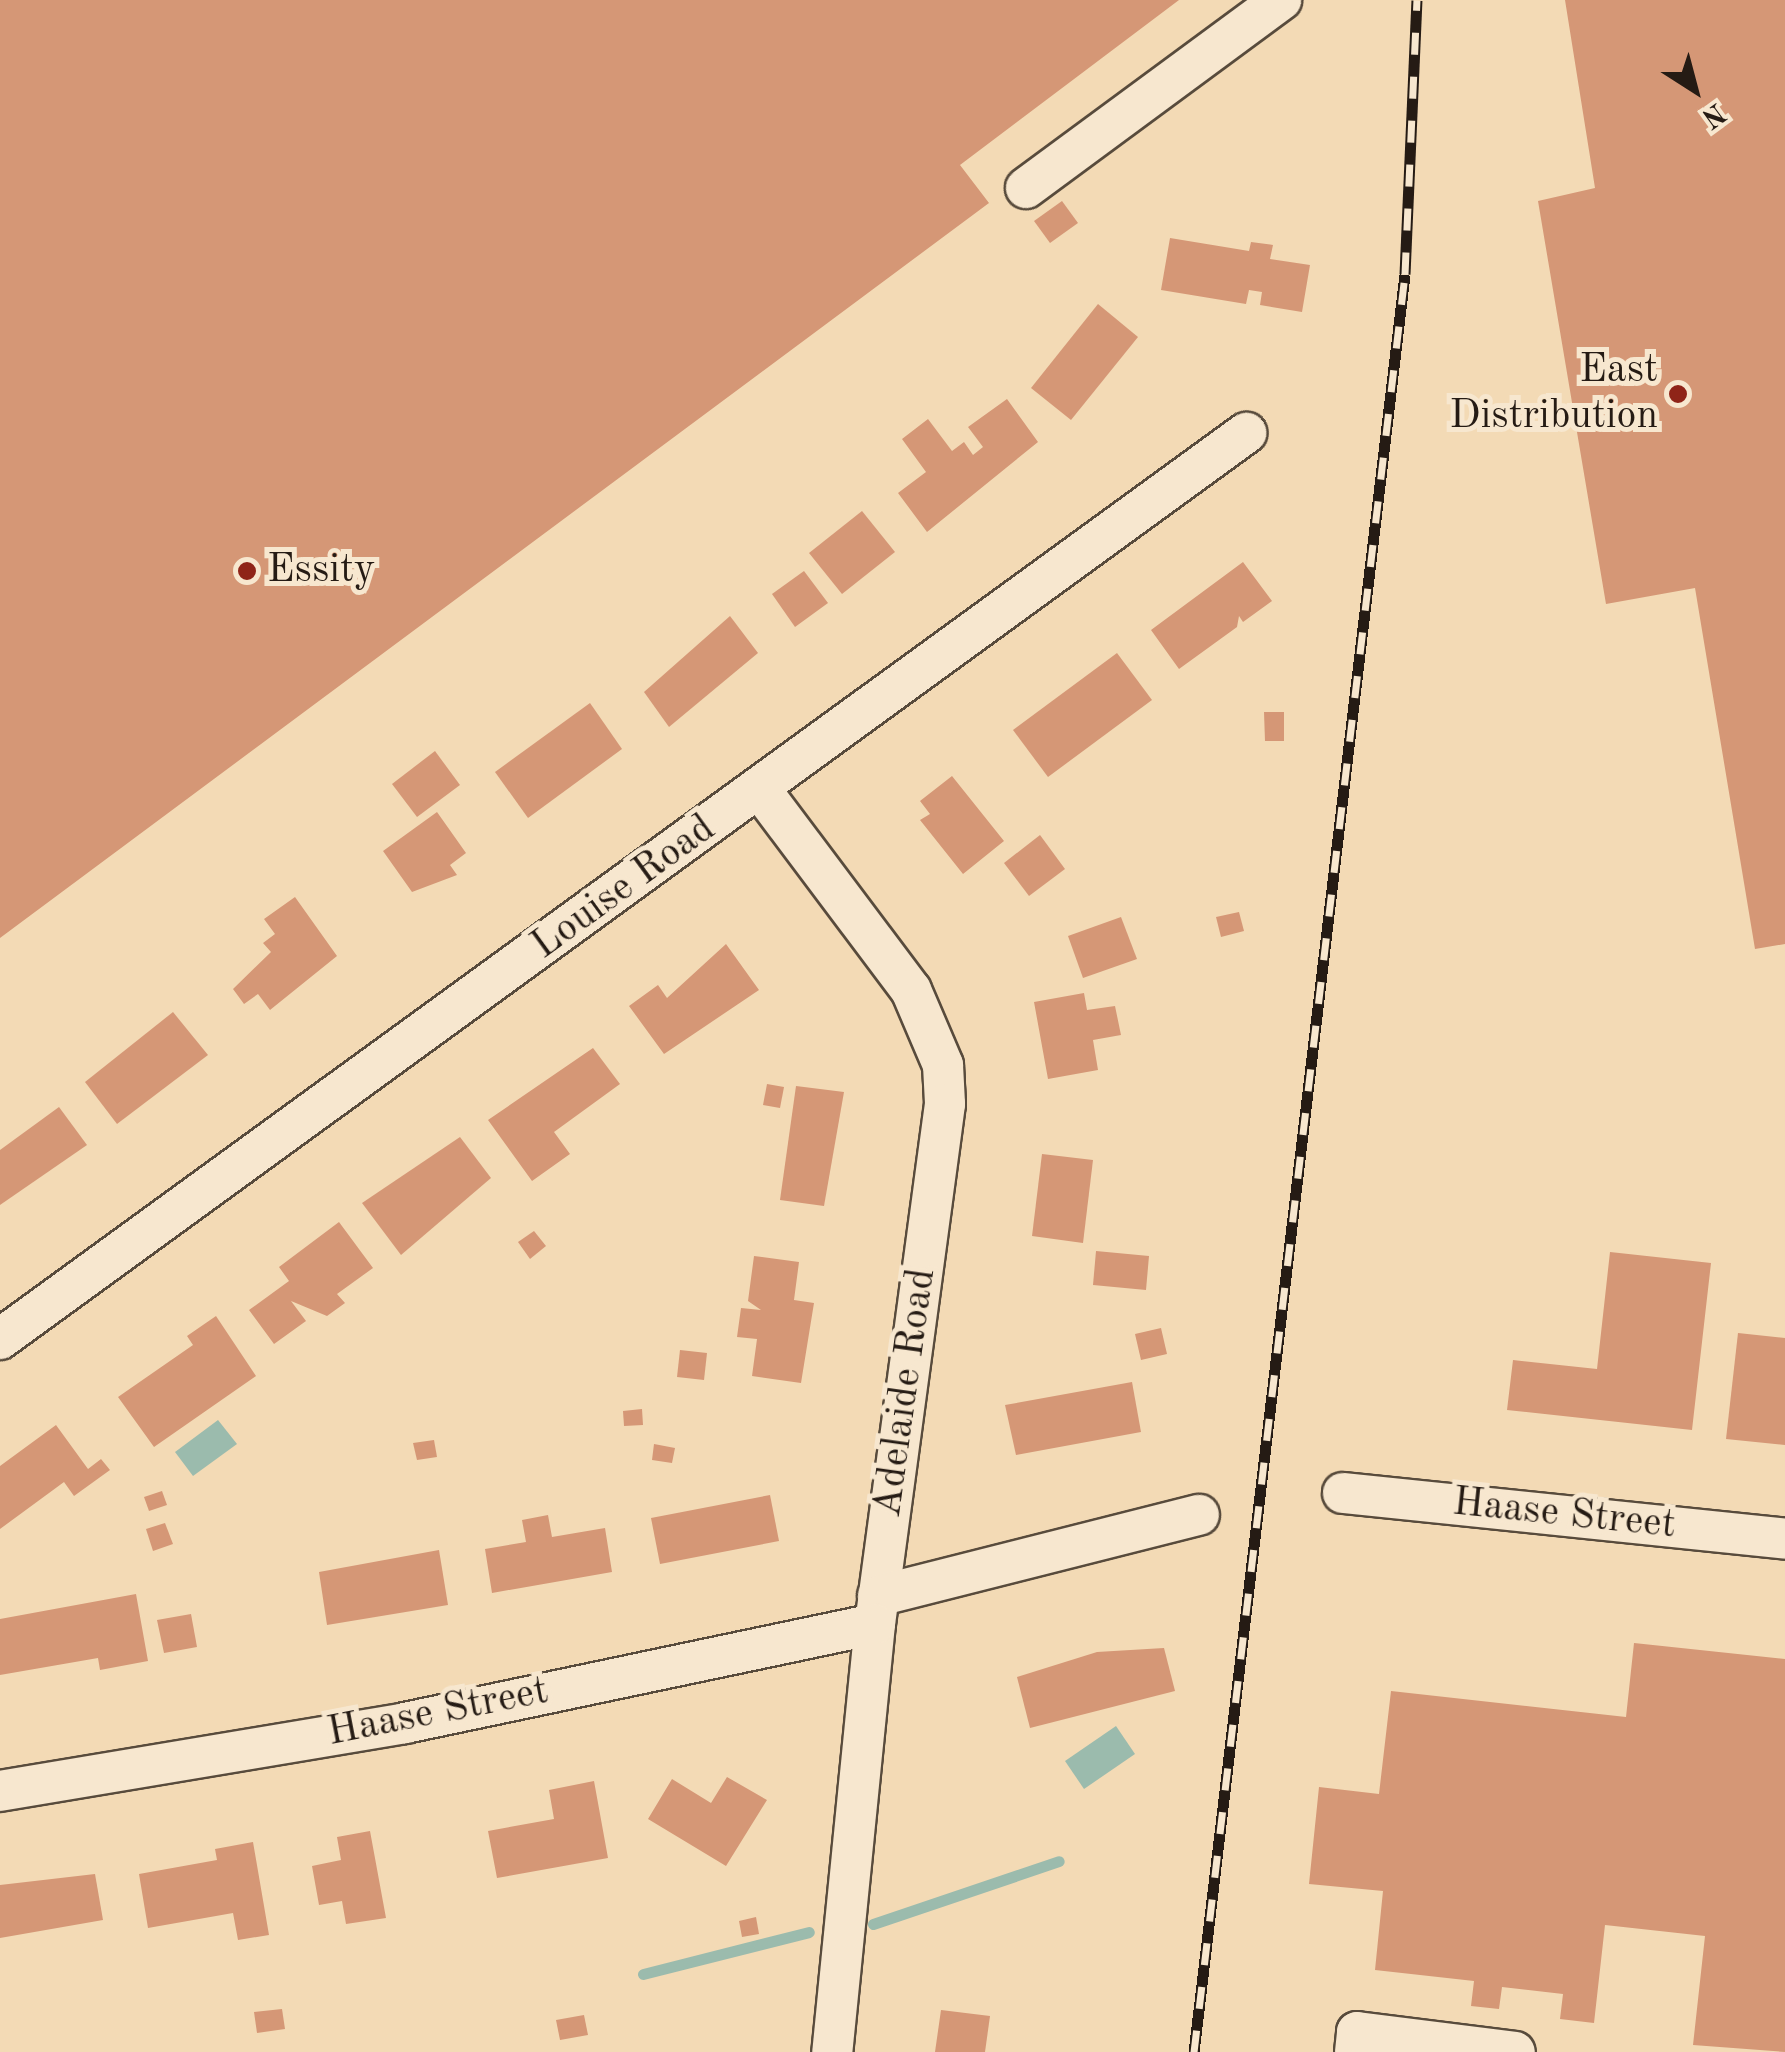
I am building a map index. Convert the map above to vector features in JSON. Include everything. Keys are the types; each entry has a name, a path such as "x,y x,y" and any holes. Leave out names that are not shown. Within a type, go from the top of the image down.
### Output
{"street":[{"path":"1026,188 1280,0"},
{"name":"Louise Road","path":"0,1339 1246,433"},
{"name":"Adelaide Road","path":"760,789 911,990 942,1065 876,1610 832,2052"},
{"name":"Haase Street","path":"1343,1493 1785,1539"},
{"name":"Haase Street","path":"0,1791 405,1722 876,1610 1199,1515"},
{"path":"1355,2052 1357,2032 1515,2052"}],"shaded area":[{"path":"218,1420 237,1444 193,1476 175,1452"},
{"path":"1116,1726 1135,1754 1084,1789 1065,1761"}],"building":[{"name":"Essity","path":"0,0 1179,0 960,165 989,203 0,938"},
{"name":"East Distribution","path":"1565,0 1785,0 1785,944 1755,949 1695,588 1606,604 1538,201 1595,188"},
{"path":"1062,201 1078,223 1050,243 1034,221"},
{"path":"1170,238 1249,251 1251,242 1273,245 1270,259 1310,265 1302,312 1260,305 1262,292 1249,290 1246,304 1161,290"},
{"path":"1098,304 1138,337 1071,420 1031,388"},
{"path":"1007,399 1038,442 927,532 898,493 926,472 902,439 928,419 952,451 964,442 973,455 983,447 968,427"},
{"path":"862,511 895,552 842,594 809,553"},
{"path":"1243,562 1272,601 1243,622 1239,616 1237,627 1179,669 1151,630"},
{"path":"804,571 828,603 795,627 772,594"},
{"path":"730,616 758,653 669,727 644,692"},
{"path":"1117,653 1152,700 1048,777 1013,730"},
{"path":"590,703 622,749 528,818 495,772"},
{"path":"1264,712 1284,712 1284,741 1265,741"},
{"path":"435,751 460,785 417,817 392,784"},
{"path":"952,776 1004,841 963,874 920,820 930,814 920,801"},
{"path":"437,812 466,853 450,865 457,875 412,892 383,851"},
{"path":"1040,835 1065,869 1029,896 1004,863"},
{"path":"295,897 337,956 270,1010 258,994 244,1004 233,989 271,952 263,943 275,934 264,919"},
{"path":"1239,912 1244,931 1221,937 1216,917"},
{"path":"1121,917 1137,959 1083,978 1068,936"},
{"path":"726,944 759,990 664,1054 629,1006 658,985 667,998"},
{"path":"1084,993 1087,1010 1115,1006 1121,1035 1093,1040 1098,1070 1048,1079 1034,1002"},
{"path":"173,1012 208,1055 117,1124 85,1082"},
{"path":"593,1048 620,1084 554,1132 570,1154 532,1181 488,1120"},
{"path":"767,1084 784,1087 780,1108 763,1105"},
{"path":"796,1086 844,1092 824,1206 780,1200"},
{"path":"59,1107 87,1145 0,1205 0,1150"},
{"path":"460,1137 491,1178 401,1255 362,1203"},
{"path":"1042,1154 1093,1160 1083,1243 1032,1236"},
{"path":"339,1222 373,1268 337,1294 345,1303 327,1316 291,1301 306,1321 274,1344 249,1310 289,1281 279,1267"},
{"path":"534,1231 546,1246 530,1259 518,1242"},
{"path":"1096,1251 1149,1256 1146,1290 1093,1285"},
{"path":"1610,1252 1711,1263 1692,1430 1507,1410 1513,1360 1597,1369"},
{"path":"754,1256 799,1262 794,1300 814,1303 801,1383 752,1376 757,1339 737,1337 741,1308 761,1310 748,1301"},
{"path":"216,1316 256,1376 154,1447 118,1397 193,1345 187,1336"},
{"path":"1161,1328 1167,1354 1141,1360 1135,1334"},
{"path":"1738,1333 1785,1338 1785,1445 1726,1439"},
{"path":"680,1350 707,1353 704,1380 677,1377"},
{"path":"1132,1382 1141,1432 1016,1455 1005,1405"},
{"path":"642,1409 643,1425 624,1426 623,1411"},
{"path":"56,1425 88,1469 101,1459 110,1470 74,1496 64,1482 0,1529 0,1466"},
{"path":"434,1440 437,1457 417,1460 413,1443"},
{"path":"654,1444 675,1448 672,1463 652,1460"},
{"path":"162,1491 167,1505 149,1511 144,1497"},
{"path":"770,1495 779,1541 660,1564 651,1518"},
{"path":"548,1515 552,1537 605,1528 612,1572 492,1593 485,1549 526,1542 522,1520"},
{"path":"165,1523 173,1544 153,1551 146,1529"},
{"path":"439,1550 448,1605 327,1625 319,1572"},
{"path":"136,1594 148,1661 100,1670 98,1658 0,1675 0,1619"},
{"path":"191,1614 197,1647 164,1653 157,1620"},
{"path":"1634,1643 1785,1659 1785,2052 1693,2045 1705,1936 1605,1925 1594,2023 1560,2019 1563,1994 1502,1987 1499,2009 1471,2006 1474,1981 1375,1970 1383,1891 1309,1884 1319,1787 1379,1794 1391,1691 1626,1717"},
{"path":"1164,1648 1175,1691 1030,1728 1017,1677 1097,1652"},
{"path":"727,1777 767,1800 726,1866 648,1819 672,1779 711,1803"},
{"path":"594,1781 608,1858 497,1878 488,1831 554,1819 549,1790"},
{"path":"370,1831 386,1918 346,1924 342,1901 319,1905 312,1866 341,1860 337,1837"},
{"path":"253,1842 269,1935 238,1940 233,1913 148,1928 139,1874 217,1860 215,1849"},
{"path":"95,1874 103,1920 0,1938 0,1885"},
{"path":"756,1917 759,1934 742,1937 739,1921"},
{"path":"282,2009 285,2029 257,2033 254,2012"},
{"path":"941,2010 990,2016 985,2052 935,2052"},
{"path":"584,2015 588,2035 560,2040 556,2020"}],"waterway":[{"path":"873,1924 1059,1861"},
{"path":"643,1974 809,1932"}],"railway":[{"path":"1194,2052 1405,274 1417,0"}],"place":[{"name":"East Distribution","path":"1678,394"},
{"name":"Essity","path":"247,571"}]}
